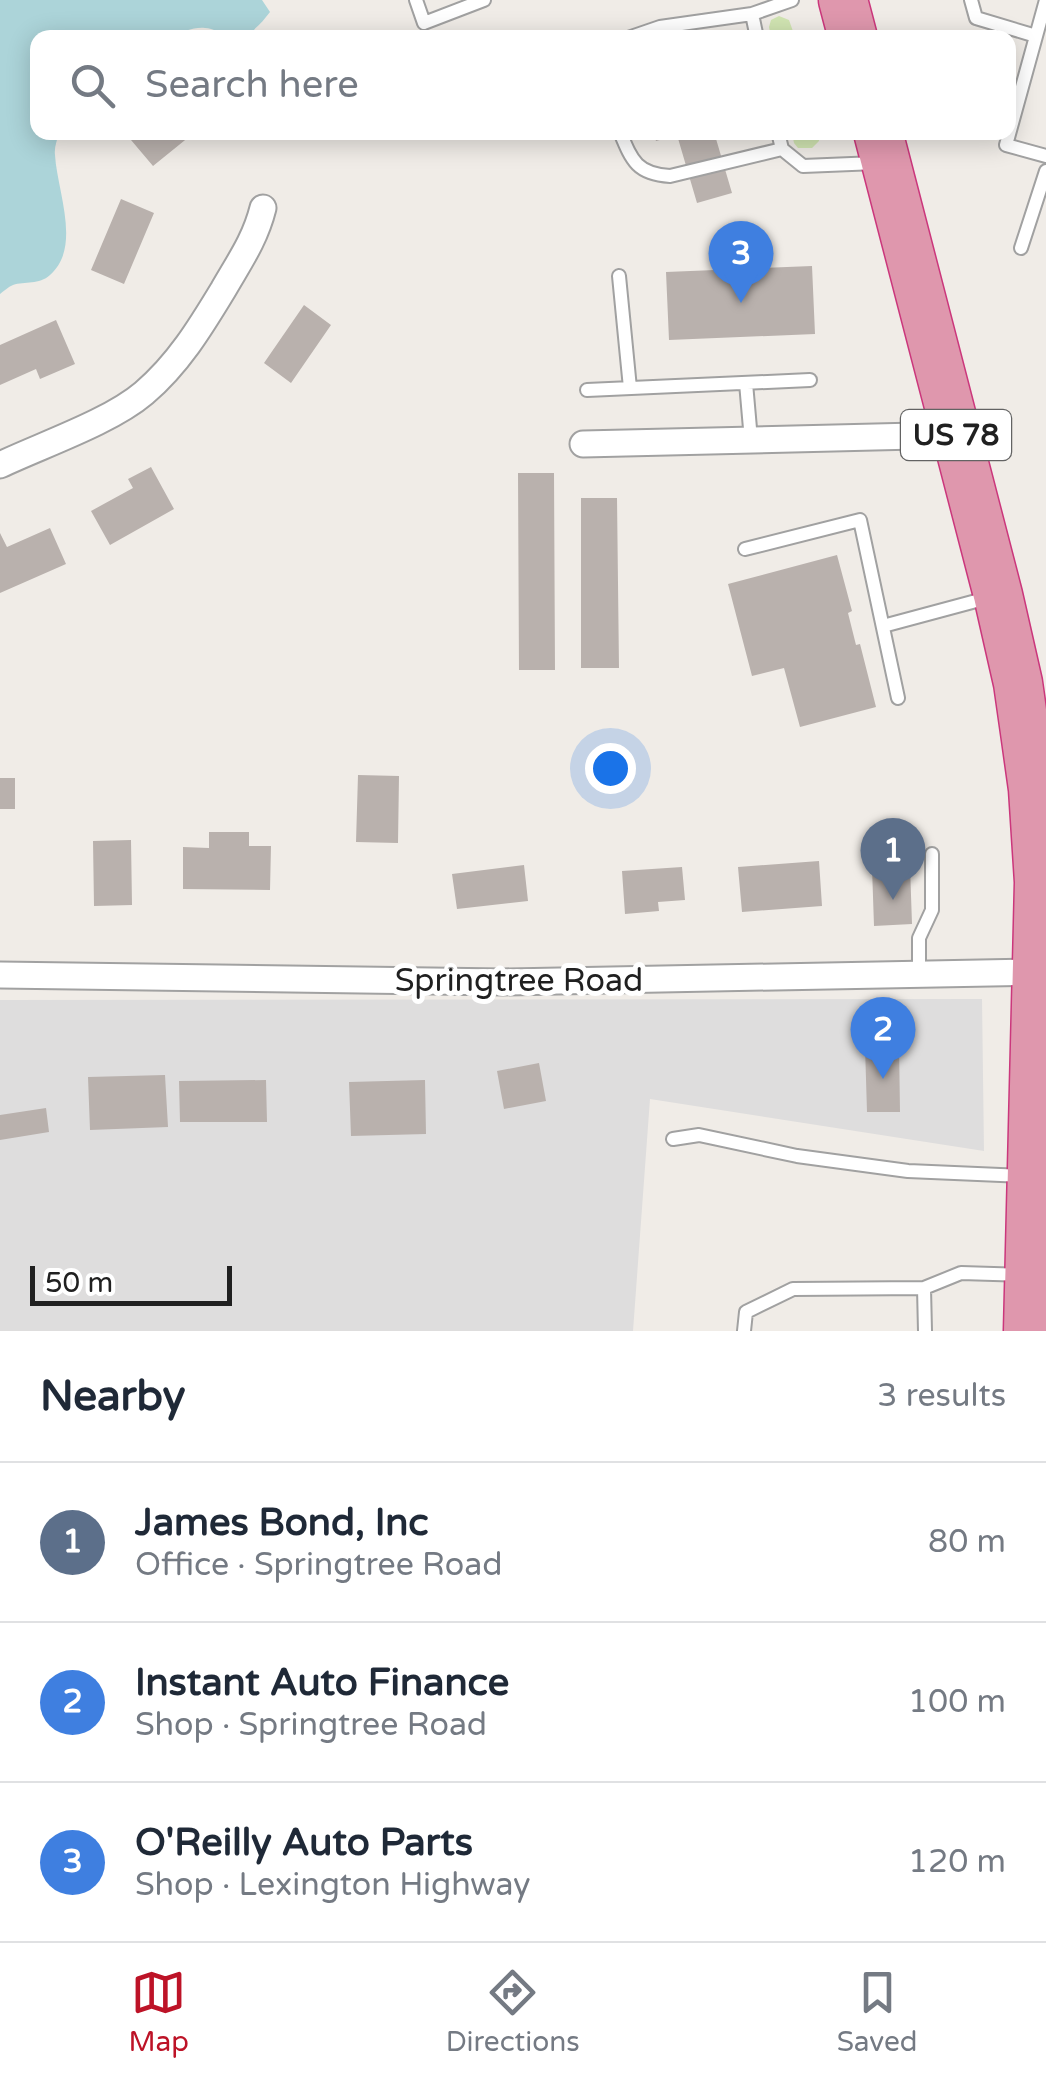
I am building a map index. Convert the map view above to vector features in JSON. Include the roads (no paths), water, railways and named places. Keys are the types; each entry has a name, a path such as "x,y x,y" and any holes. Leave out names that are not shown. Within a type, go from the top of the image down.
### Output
{"highway":[{"path":"842,0 850,30"},
{"name":"US 78","path":"882,148 998,596 1039,788 1040,1091 1032,1177 1028,1331"}],"street":[{"path":"0,464 117,412 174,364 256,234 263,208"},
{"path":"583,444 956,435"},
{"name":"Springtree Road","path":"0,975 503,982 1038,972"}],"lane":[{"path":"416,0 424,23 484,0"},
{"path":"651,30 752,14 792,0"},
{"path":"971,0 976,18 1036,36"},
{"path":"1016,109 1046,0"},
{"path":"752,14 755,30"},
{"path":"623,140 632,160 652,175 670,176 782,149"},
{"path":"780,140 782,149 804,166 882,148"},
{"path":"1007,140 1006,145 1046,156"},
{"path":"1021,248 1046,172"},
{"path":"619,276 630,388"},
{"path":"586,390 810,380"},
{"path":"746,383 751,440"},
{"path":"744,549 860,520 898,698"},
{"path":"883,626 998,596"},
{"path":"919,975 919,938 932,910 932,854"},
{"path":"673,1138 698,1135 797,1156 908,1171 1032,1177"},
{"path":"744,1331 746,1312 793,1289 924,1288 962,1273 1029,1275"},
{"path":"924,1288 925,1331"}],"water":[{"path":"0,0 262,0 270,12 253,30 30,30 30,140 58,140 55,152 65,218 65,250 46,278 13,285 0,294"}],"place":[{"name":"O'Reilly Auto Parts","path":"741,303"},
{"name":"James Bond, Inc","path":"893,900"},
{"name":"Instant Auto Finance","path":"883,1079"}]}
